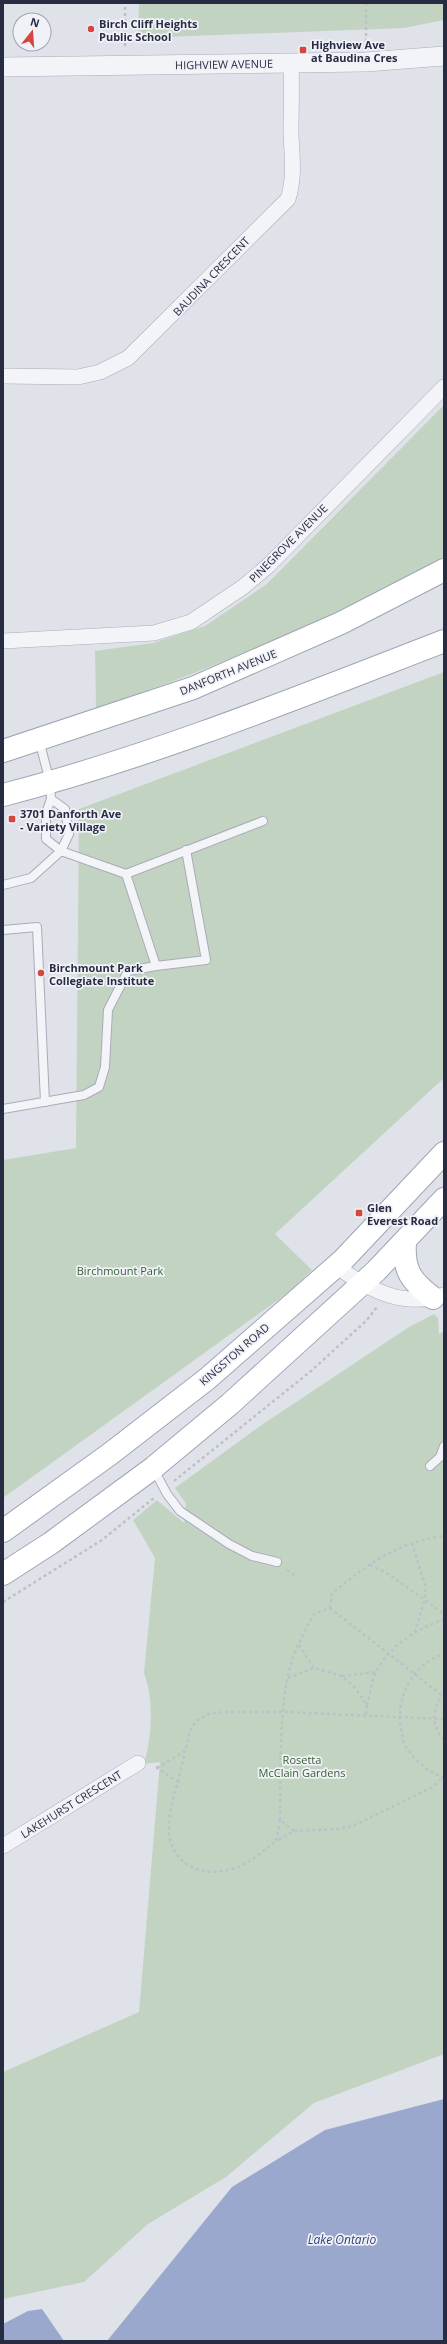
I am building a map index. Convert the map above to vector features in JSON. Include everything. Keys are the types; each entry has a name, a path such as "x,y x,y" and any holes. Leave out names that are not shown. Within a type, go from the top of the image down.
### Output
{"main road":[{"name":"DANFORTH AVENUE","path":"3,751 193,688 341,623 444,570"},
{"path":"3,794 50,791 151,751 251,716 444,641"},
{"name":"KINGSTON ROAD","path":"3,1531 110,1454 207,1379 336,1266 444,1153"},
{"path":"3,1574 51,1543 153,1468 230,1404 362,1284 405,1242 444,1200"},
{"path":"405,1242 404,1255 409,1273 416,1284 438,1296"}],"street":[{"name":"HIGHVIEW AVENUE","path":"3,67 366,62 444,56"},
{"name":"BAUDINA CRESCENT","path":"3,376 78,377 100,372 128,358 288,199 292,186 294,163 291,136 291,63"},
{"name":"PINEGROVE AVENUE","path":"3,641 154,633 191,622 243,587 268,566 444,388"},
{"path":"336,1266 362,1284 387,1296 403,1300 438,1296"},
{"name":"LAKEHURST CRESCENT","path":"3,1846 138,1763"}],"lane":[{"path":"39,740 50,791 46,813 46,839 61,851 126,874 263,821"},
{"path":"3,885 31,878 61,851 69,834 65,809 50,791"},
{"path":"3,1109 84,1095 99,1087 105,1067 108,1010 128,971 206,960 186,850"},
{"path":"126,874 156,966"},
{"path":"3,930 36,927 45,1102"},
{"path":"430,1466 440,1457 444,1446"},
{"path":"153,1468 167,1494 180,1510 229,1544 252,1556 277,1562"}],"path":[{"path":"125,3 125,49"},
{"path":"366,3 366,62"},
{"path":"330,1608 332,1593 395,1548 444,1536"},
{"path":"412,1543 424,1585 425,1599 415,1632"},
{"path":"370,1565 390,1575 444,1614"},
{"path":"276,1841 280,1820 284,1712 288,1678 292,1660 314,1614 330,1608"},
{"path":"330,1608 444,1696 438,1702 434,1719 436,1728 444,1740"},
{"path":"366,1716 366,1705 376,1672 389,1654 415,1632 444,1619"},
{"path":"299,1645 314,1668"},
{"path":"444,1654 425,1664 415,1674 406,1687 398,1717 405,1746 421,1764 443,1778 430,1788 355,1825 338,1829 294,1831 276,1841 252,1859 234,1868 202,1872 194,1870 181,1860 170,1839 172,1798 178,1782 191,1728 201,1717 224,1712 284,1712 398,1717 434,1719 444,1719"},
{"path":"288,1678 314,1668 342,1676 376,1672"},
{"path":"342,1676 355,1688 366,1705"},
{"path":"157,1768 185,1751"},
{"path":"138,1763 157,1768 178,1782"},
{"path":"280,1820 294,1831"}],"green space":[{"path":"139,3 444,3 444,20 404,28 138,38"},
{"path":"444,405 444,557 360,601 230,659 96,709 95,651 153,643 205,626 267,584"},
{"name":"Birchmount Park","path":"444,672 444,1078 275,1234 312,1270 289,1292 3,1498 3,1160 76,1148 79,809"},
{"name":"Rosetta McClain Gardens","path":"434,1314 438,1318 439,1334 444,1331 444,2054 314,2103 226,2177 148,2224 84,2282 3,2299 3,2072 139,2012 160,1762 144,1764 149,1742 151,1706 144,1673 155,1558 133,1520 157,1500 184,1523 186,1504 175,1488 263,1424 409,1327"}],"water":[{"name":"Lake Ontario","path":"444,2099 444,2341 107,2341 232,2187 325,2130"},
{"path":"42,2309 64,2341 3,2341 3,2324 28,2311"}],"place":[{"name":"Birch Cliff Heights Public School","path":"91,29"},
{"name":"Highview Ave at Baudina Cres","path":"303,50"},
{"name":"3701 Danforth Ave - Variety Village","path":"12,819"},
{"name":"Birchmount Park Collegiate Institute","path":"41,973"},
{"name":"Glen Everest Road","path":"359,1213"}]}
